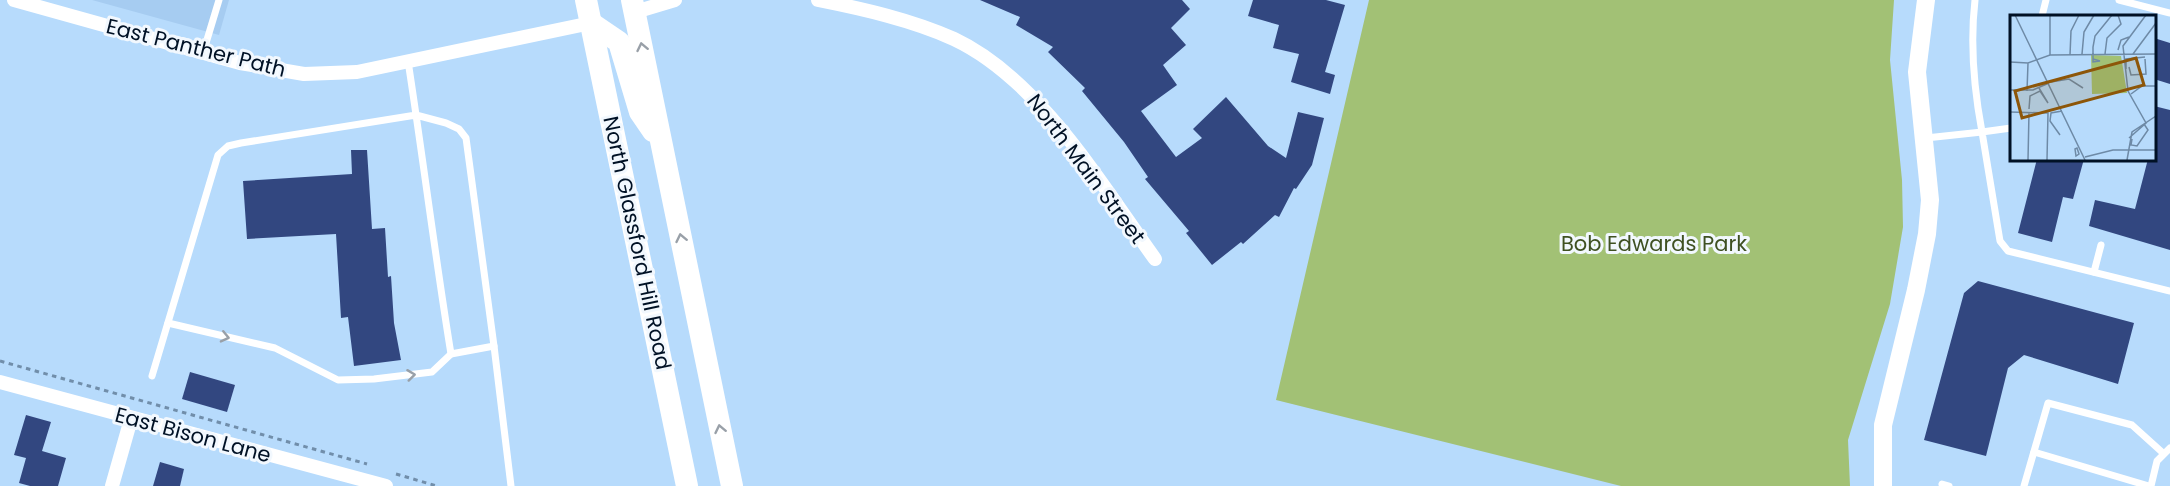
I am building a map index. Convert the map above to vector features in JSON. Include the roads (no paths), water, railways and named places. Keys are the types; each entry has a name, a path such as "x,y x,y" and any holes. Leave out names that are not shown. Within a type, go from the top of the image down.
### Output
{"main road":[{"name":"North Glassford Hill Road","path":"586,0 687,486"},
{"name":"North Glassford Hill Road","path":"630,4 662,145 732,486"},
{"path":"591,22 619,42 640,112 662,145"}],"street":[{"name":"East Panther Path","path":"14,0 240,63 304,74 357,72 591,22"},
{"path":"630,4 675,0"},
{"name":"North Main Street","path":"818,0 878,14 954,39 1026,89 1103,187 1155,260"},
{"path":"1883,486 1883,424 1927,234 1930,200 1917,72 1926,0"},
{"name":"East Bison Lane","path":"0,382 386,486"},
{"path":"112,486 132,419"}],"lane":[{"path":"203,53 219,0"},
{"path":"1975,0 1972,24 1977,105 2000,241 2008,251 2170,291"},
{"path":"2042,15 2046,0"},
{"path":"2119,0 2170,13"},
{"path":"408,61 451,354"},
{"path":"152,376 218,155 228,146 416,115 446,123 459,129 466,138 512,486"},
{"path":"1924,139 2010,128"},
{"path":"2094,272 2101,245"},
{"path":"168,323 275,348 338,380 374,379 432,372 451,354 494,346"},
{"path":"2024,486 2048,403 2132,425 2163,453"},
{"path":"2034,452 2150,486 2157,461 2170,447"}],"park label":[{"name":"Bob Edwards Park","path":"1654,244"}]}
